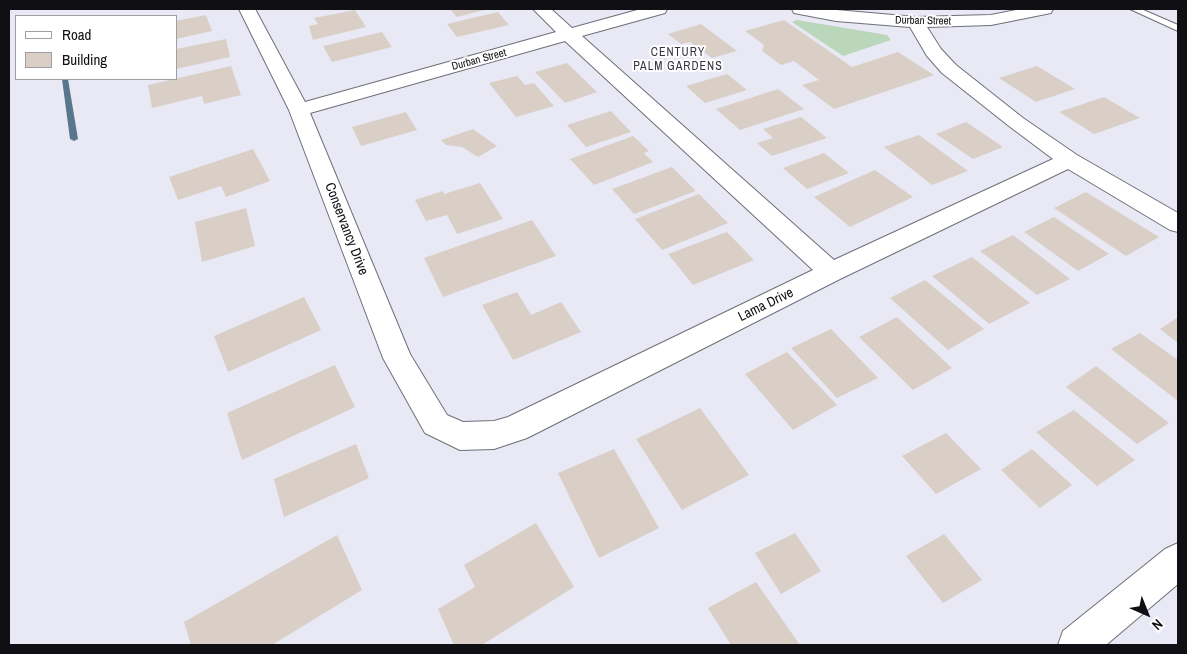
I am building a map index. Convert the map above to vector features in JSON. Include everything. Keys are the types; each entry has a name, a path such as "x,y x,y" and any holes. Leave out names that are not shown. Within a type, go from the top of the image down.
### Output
{"street":[{"name":"Conservancy Drive","path":"247,9 299,110 397,358 436,424 460,436"},
{"path":"541,9 831,272"},
{"name":"Durban Street","path":"299,110 659,9"},
{"name":"Durban Street","path":"800,9 836,16 916,22 991,20 1041,9"},
{"path":"916,22 933,52 949,69 1016,122 1068,160 1178,224"},
{"name":"Lama Drive","path":"460,436 494,435 516,428 831,272 1068,160"},
{"path":"1077,645 1178,561"}],"lane":[{"path":"1134,9 1178,28"}],"green space":[{"path":"797,20 887,35 891,40 843,56 792,22"}],"building":[{"path":"450,9 489,9 457,17"},
{"path":"355,10 366,27 313,40 309,26 318,24 314,18"},
{"path":"498,12 509,25 457,37 447,24"},
{"path":"206,15 212,31 178,39 178,21"},
{"path":"784,20 852,67 898,52 934,75 834,109 802,85 819,80 794,61 781,65 762,51 764,45 745,31"},
{"path":"701,24 737,51 712,58 690,42 681,44 668,34"},
{"path":"382,32 392,47 332,62 323,46"},
{"path":"226,39 230,57 178,69 178,49"},
{"path":"567,63 597,92 565,103 535,72"},
{"path":"231,66 241,95 204,104 202,96 152,108 148,85 178,80 178,78"},
{"path":"1037,66 1075,89 1036,102 999,78"},
{"path":"727,74 747,90 705,103 686,86"},
{"path":"517,76 525,85 534,83 554,106 516,117 489,83"},
{"path":"778,89 804,109 740,130 716,109"},
{"path":"1104,97 1140,118 1094,134 1059,112"},
{"path":"611,111 631,132 586,147 567,125"},
{"path":"406,112 417,130 361,146 352,127"},
{"path":"801,117 827,138 772,156 757,143 773,138 763,129"},
{"path":"966,122 1003,147 973,159 936,134"},
{"path":"473,129 497,146 478,157 462,147 446,145 441,140"},
{"path":"919,135 968,171 932,185 884,147"},
{"path":"633,136 649,151 644,153 653,162 594,185 570,159"},
{"path":"253,149 270,181 226,197 221,186 178,200 169,177"},
{"path":"824,153 849,173 807,189 783,168"},
{"path":"672,167 696,191 634,214 612,189"},
{"path":"875,170 913,197 850,227 814,197"},
{"path":"480,183 503,219 457,234 447,215 426,221 415,200 443,191 444,194"},
{"path":"1086,192 1159,237 1126,256 1054,208"},
{"path":"699,194 728,223 662,250 635,219"},
{"path":"246,208 255,246 202,262 195,222"},
{"path":"1054,217 1109,254 1078,271 1024,232"},
{"path":"532,220 556,256 443,297 424,258"},
{"path":"727,232 754,260 693,285 668,254"},
{"path":"1013,235 1070,279 1037,295 980,251"},
{"path":"972,257 1030,303 989,324 932,276"},
{"path":"925,280 984,329 948,350 890,298"},
{"path":"517,292 531,315 561,302 581,332 513,360 482,305"},
{"path":"304,297 321,330 228,372 214,336"},
{"path":"897,317 952,368 913,390 859,337"},
{"path":"1178,317 1178,343 1160,329"},
{"path":"831,329 878,378 837,398 791,348"},
{"path":"1140,333 1178,360 1178,401 1111,349"},
{"path":"787,352 837,405 793,430 745,374"},
{"path":"335,365 355,407 242,460 227,413"},
{"path":"1096,366 1169,423 1137,444 1066,387"},
{"path":"700,408 749,475 682,510 636,439"},
{"path":"1074,410 1135,460 1097,486 1036,432"},
{"path":"946,433 981,469 936,494 902,456"},
{"path":"356,444 369,478 284,517 274,479"},
{"path":"614,449 659,528 599,558 558,473"},
{"path":"1032,449 1072,485 1040,508 1001,470"},
{"path":"536,523 574,587 482,645 454,645 438,609 475,587 464,565"},
{"path":"795,533 821,571 781,594 755,553"},
{"path":"944,534 982,580 943,603 906,556"},
{"path":"337,535 362,590 272,645 191,645 184,622"},
{"path":"756,582 800,645 731,645 708,608"}],"waterway":[{"path":"55,9 56,15"},
{"path":"65,80 74,139"}],"district":[{"name":"CENTURY PALM GARDENS","path":"678,60"}]}
